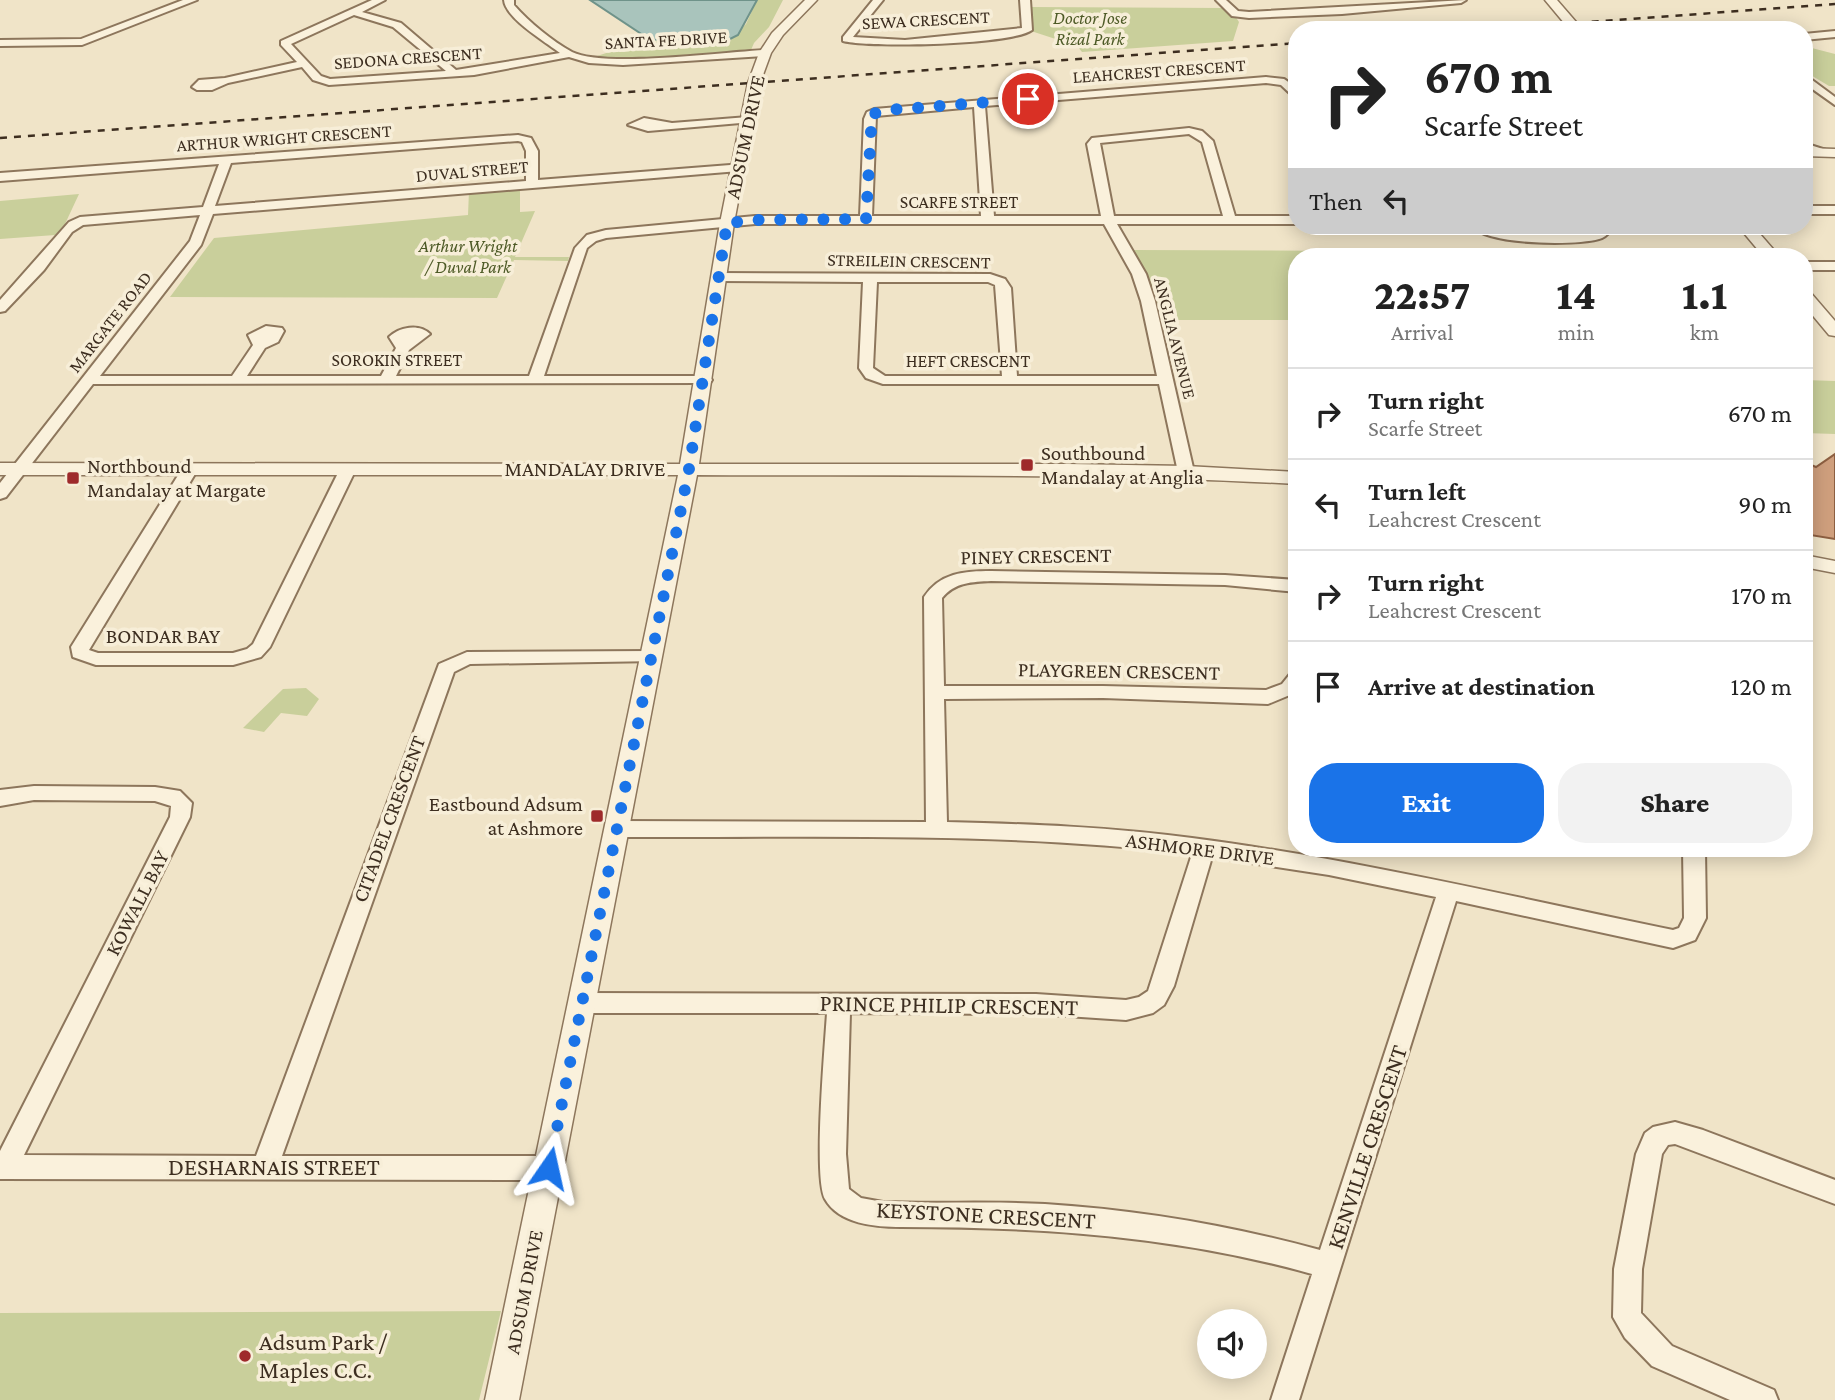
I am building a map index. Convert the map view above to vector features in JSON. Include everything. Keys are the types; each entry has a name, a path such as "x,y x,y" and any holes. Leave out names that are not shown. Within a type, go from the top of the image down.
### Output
{"street":[{"path":"0,43 82,42 192,0"},
{"name":"SEDONA CRESCENT","path":"380,0 285,43 317,78 329,82 451,74 569,54"},
{"name":"SANTA FE DRIVE","path":"509,0 509,5 520,18 569,54 607,62 765,54"},
{"name":"ADSUM DRIVE","path":"778,33 781,22 796,0"},
{"name":"ADSUM DRIVE","path":"502,1400 689,469 705,380 727,223 754,83 765,54 778,33 811,0"},
{"name":"SEWA CRESCENT","path":"878,0 847,38 864,43 892,42 1024,31 1028,25 1025,0"},
{"path":"1221,0 1235,14 1243,15 1342,11 1461,0"},
{"path":"1329,0 1342,11"},
{"path":"1551,0 1569,21"},
{"path":"352,12 397,24 451,70 451,74"},
{"path":"1813,36 1835,34"},
{"path":"225,81 303,64"},
{"name":"LEAHCREST CRESCENT","path":"866,219 872,114 888,110 1266,80 1288,84"},
{"path":"1813,84 1835,102"},
{"path":"979,103 988,220"},
{"path":"668,125 748,120"},
{"name":"ANGLIA AVENUE","path":"1186,472 1148,301 1139,274 1108,220 1093,144 1096,140 1189,131 1198,133 1207,141 1230,220"},
{"name":"ARTHUR WRIGHT CRESCENT","path":"0,177 518,138 527,140 532,150 532,183"},
{"name":"MARGATE ROAD","path":"0,494 10,469 90,380 192,247 226,160"},
{"name":"DUVAL STREET","path":"208,210 739,167"},
{"path":"0,308 39,267 70,225 92,219 208,210"},
{"path":"1813,210 1835,210"},
{"name":"SCARFE STREET","path":"535,379 585,241 606,234 755,220 1108,220"},
{"path":"1108,220 1288,220"},
{"path":"1493,235 1598,235"},
{"path":"1813,266 1835,266"},
{"name":"STREILEIN CRESCENT","path":"719,277 976,278 1000,282 1004,294 1010,380"},
{"name":"HEFT CRESCENT","path":"870,278 866,368 871,375 883,380 1165,380"},
{"path":"1813,305 1835,331"},
{"path":"237,379 260,345"},
{"path":"387,379 404,348"},
{"name":"SOROKIN STREET","path":"90,380 705,380"},
{"name":"MANDALAY DRIVE","path":"10,469 1186,472 1288,478"},
{"name":"BONDAR BAY","path":"190,469 80,647 80,653 96,659 233,659 254,653 261,647 348,469"},
{"path":"1813,563 1835,567"},
{"name":"PINEY CRESCENT","path":"937,831 933,597 941,585 958,577 1105,577 1225,580 1288,585"},
{"name":"CITADEL CRESCENT","path":"265,1167 446,668 467,658 651,657"},
{"name":"PLAYGREEN CRESCENT","path":"934,693 1103,692 1268,697 1288,689"},
{"name":"KOWALL BAY","path":"0,798 34,793 155,794 173,796 182,803 180,817 2,1167"},
{"name":"ASHMORE DRIVE","path":"617,829 937,831 1069,835 1204,848 1325,867 1673,939 1687,934 1695,918 1694,857"},
{"name":"PRINCE PHILIP CRESCENT","path":"582,1003 1036,1004 1126,1010 1145,1006 1156,998 1162,986 1204,848"},
{"name":"KENVILLE CRESCENT","path":"1285,1400 1448,893"},
{"name":"KEYSTONE CRESCENT","path":"839,1002 834,1179 835,1192 850,1206 876,1213 1021,1214 1167,1227 1265,1247 1329,1266"},
{"path":"1764,1400 1662,1356 1634,1328 1627,1317 1628,1269 1648,1154 1654,1141 1662,1135 1675,1133 1703,1141 1835,1192"},
{"name":"DESHARNAIS STREET","path":"2,1167 549,1168"}],"green space":[{"path":"757,0 783,0 769,27 751,50 631,59 591,58 649,39 684,43 730,39 746,24"},
{"name":"Doctor Jose Rizal Park","path":"1031,7 1223,8 1239,22 1233,41 1082,52 1077,46 1031,31"},
{"path":"1813,48 1835,54 1835,86 1829,86 1813,76"},
{"name":"Arthur Wright / Duval Park","path":"520,187 520,212 535,211 515,257 569,257 568,261 514,260 497,298 170,297 214,238 468,215 469,191"},
{"path":"79,194 65,224 55,235 0,239 0,201"},
{"path":"1133,250 1288,251 1288,320 1159,320 1150,285"},
{"path":"1813,380 1835,381 1835,434 1813,433"},
{"path":"306,688 319,699 307,716 281,713 264,732 243,728 283,689"},
{"name":"Adsum Park / Maples C.C.","path":"501,1311 479,1400 0,1400 0,1313"}],"water":[{"path":"590,0 757,0 738,35 730,39 684,43 649,39"}],"building":[{"path":"1835,454 1835,539 1813,535 1813,466 1816,467"}],"railway":[{"path":"1603,21 1835,4"},
{"path":"0,138 1288,44"}],"place":[{"name":"Southbound Mandalay at Anglia","path":"1027,465"},
{"name":"Northbound Mandalay at Margate","path":"73,478"},
{"name":"Eastbound Adsum at Ashmore","path":"597,816"},
{"name":"Adsum Park / Maples C.C.","path":"245,1356"}],"route":[{"path":"549,1168 689,469 705,380 727,223 755,220 866,219 872,114 888,110 1028,99"}]}
